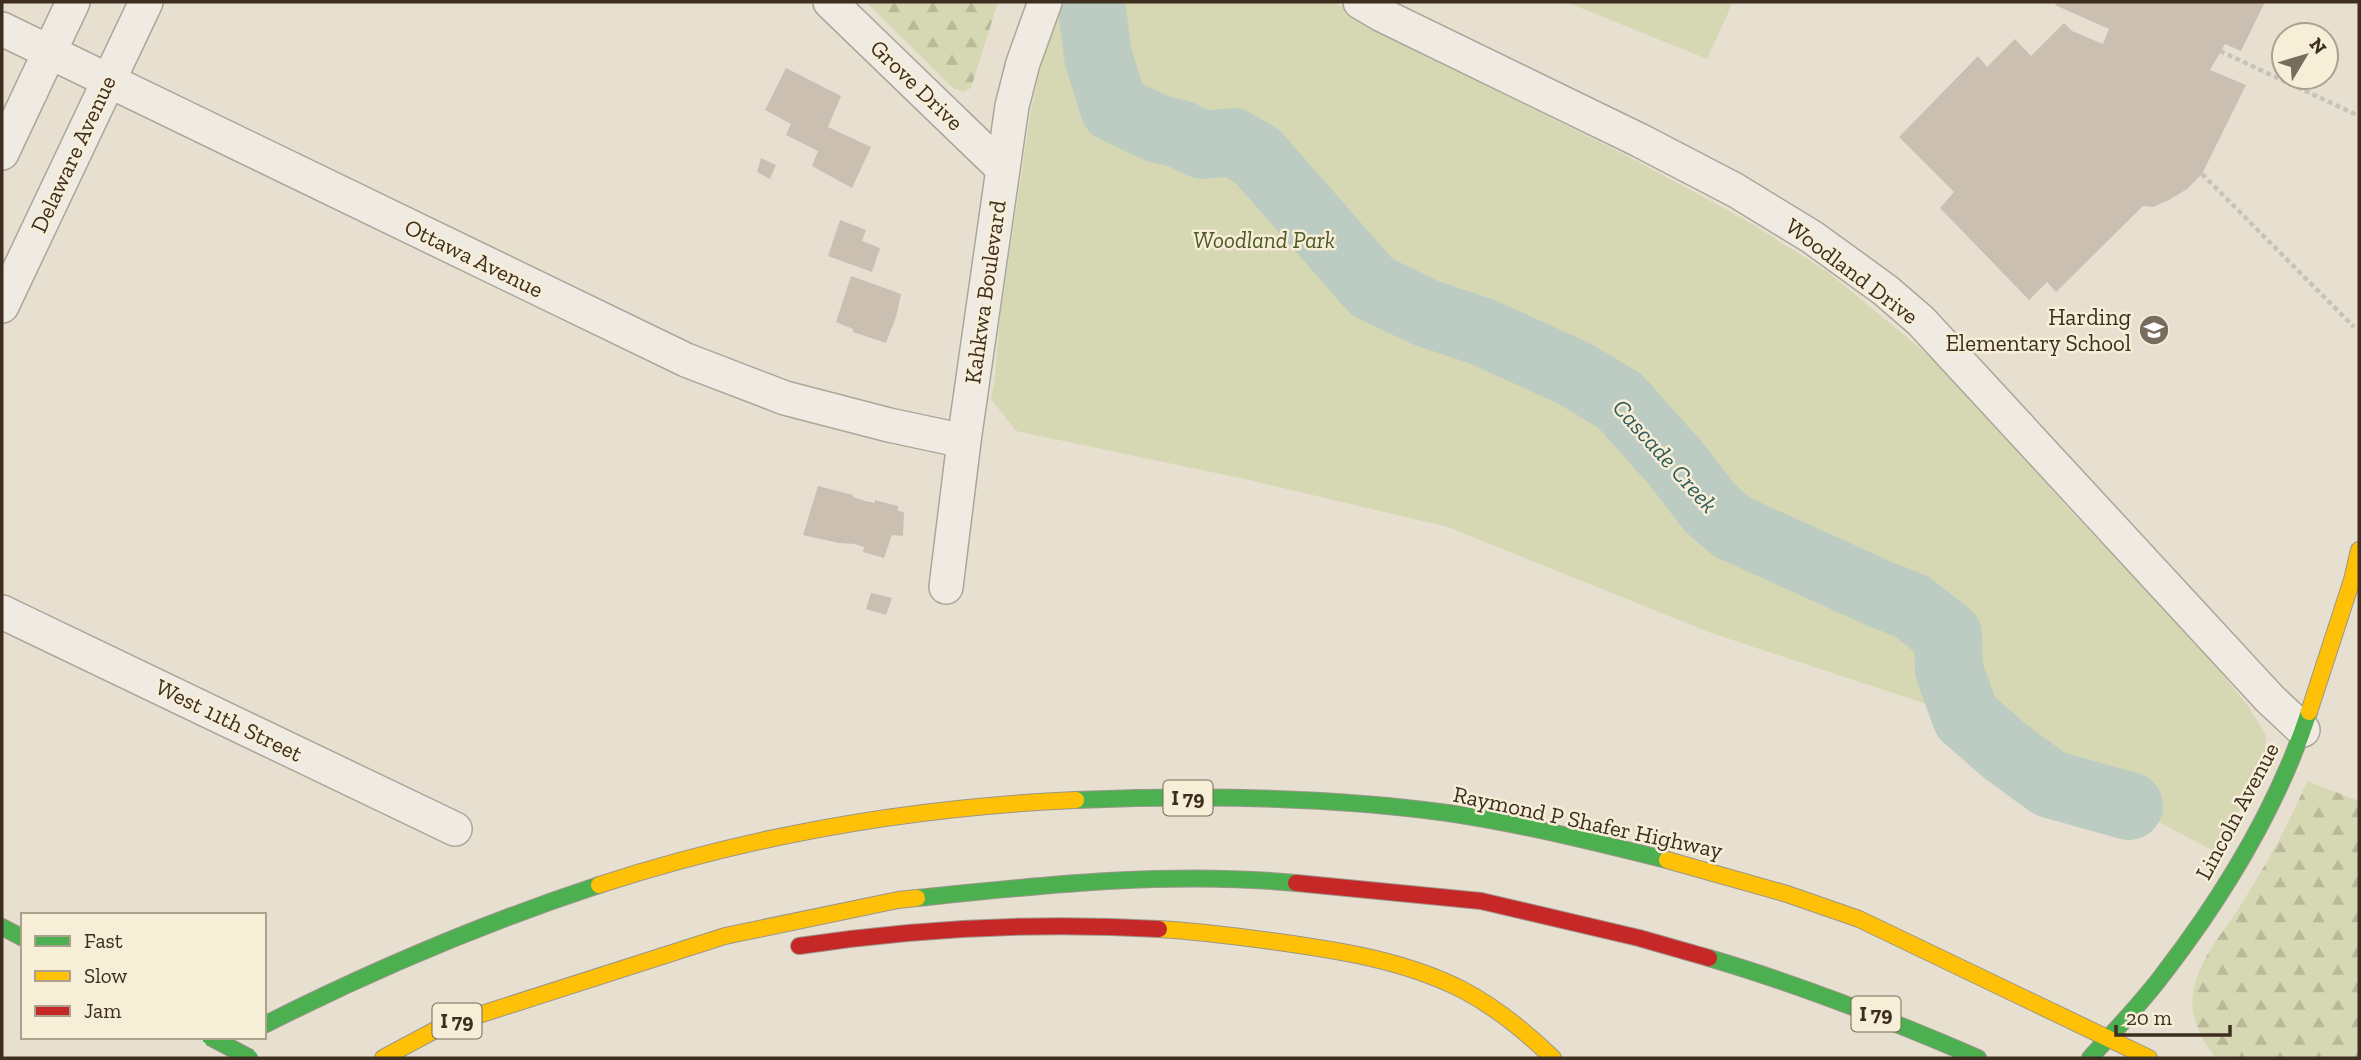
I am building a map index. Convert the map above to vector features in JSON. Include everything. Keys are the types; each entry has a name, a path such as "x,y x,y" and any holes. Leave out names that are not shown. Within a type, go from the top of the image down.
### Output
{"main road":[{"name":"Lincoln Avenue","path":"2090,1058 2163,975 2238,864 2282,781 2303,730 2352,580 2359,550"},
{"name":"Raymond P Shafer Highway","path":"266,1024 321,995 464,932 589,888 725,850 845,825 978,807 1103,797 1206,798 1331,802 1428,811 1546,831 1732,877 1851,916 2149,1058"},
{"name":"I 79","path":"383,1058 441,1027 725,936 898,900 1097,880 1256,880 1481,901 1639,938 1770,976 1873,1013 1979,1058"},
{"path":"777,950 840,939 1003,925 1166,929 1248,937 1329,950 1429,975 1502,1013 1553,1058"},
{"path":"2,927 21,937"},
{"path":"536,996 671,970"},
{"path":"210,1045 232,1039"},
{"path":"210,1045 250,1058"}],"street":[{"path":"2,153 73,2"},
{"name":"Delaware Avenue","path":"2,306 146,2"},
{"name":"Grove Drive","path":"830,2 1003,169"},
{"name":"Kahkwa Boulevard","path":"946,587 1012,106 1023,63 1045,2"},
{"name":"Woodland Drive","path":"1360,2 1381,15 1639,140 1735,190 1812,237 1885,290 1921,321 2270,699 2303,730"},
{"name":"Ottawa Avenue","path":"2,29 686,360 785,398 888,425 964,441"},
{"name":"West 11th Street","path":"2,612 456,829"}],"path":[{"path":"2220,51 2359,116"},
{"path":"2202,174 2354,327"}],"green space":[{"path":"866,2 998,2 971,88 963,92 953,88"},
{"name":"Woodland Park","path":"1064,2 1334,2 1384,33 1633,159 1749,222 1829,273 1933,359 2071,511 2200,647 2248,706 2266,735 2264,765 2217,853 2129,806 2050,784 2005,751 1966,717 1711,633 1448,527 1249,480 1016,431 991,399 1000,317 1031,110 1043,58"},
{"path":"1566,2 1733,2 1707,59"},
{"path":"2307,781 2359,801 2359,1058 2216,1058 2195,1020 2192,1003 2196,981 2207,956 2270,856"}],"building":[{"name":"Harding Elementary School","path":"2057,2 2265,2 2241,51 2225,44 2210,70 2246,85 2202,174 2187,189 2169,200 2153,207 2143,206 2056,292 2047,282 2029,300 1940,208 1954,192 1899,137 1978,56 1987,67 2015,39 2031,56 2064,23 2072,31 2103,44 2109,29 2055,5"},
{"path":"786,68 841,96 828,127 871,147 852,188 812,166 818,151 786,135 791,124 765,110"},
{"path":"761,158 776,165 770,179 757,172"},
{"path":"840,220 866,230 862,241 880,248 872,272 828,256"},
{"path":"851,276 901,294 886,343 853,332 853,329 836,322"},
{"path":"818,486 865,501 875,503 875,500 898,506 898,511 904,512 903,536 892,535 884,558 863,552 864,547 855,544 803,535"},
{"path":"871,593 892,598 886,615 866,609"}],"waterway":[{"name":"Cascade Creek","path":"1091,2 1098,56 1114,108 1158,129 1180,134 1203,145 1233,142 1257,156 1372,287 1426,313 1483,332 1575,374 1620,401 1677,465 1710,508 1732,527 1911,606 1948,635 1949,670 1966,717 2005,751 2050,784 2129,806"}],"traffic: fast":[{"path":"2090,1058 2156,984 2208,913 2265,815 2282,781 2309,712"},
{"path":"1076,800 1262,798 1402,807 1503,822 1667,860"},
{"path":"917,898 1059,884 1154,879 1201,878 1296,883"},
{"path":"266,1024 429,949 513,915 599,885"},
{"path":"2,927 21,937"},
{"path":"1709,958 1845,1004 1978,1058"},
{"path":"214,1039 250,1058"}],"traffic: slow":[{"path":"2309,712 2352,580 2359,550"},
{"path":"599,885 716,852 835,826 955,809 1076,800"},
{"path":"1667,860 1787,894 1859,919 2149,1058"},
{"path":"383,1058 441,1027 725,936 917,898"},
{"path":"1159,929 1321,948 1417,971 1463,990 1488,1005 1522,1030 1553,1058"}],"traffic: jam":[{"path":"1296,883 1481,901 1639,938 1709,958"},
{"path":"799,946 978,928 1068,926 1159,929"}],"place":[{"name":"Harding Elementary School","path":"2154,330"}]}
